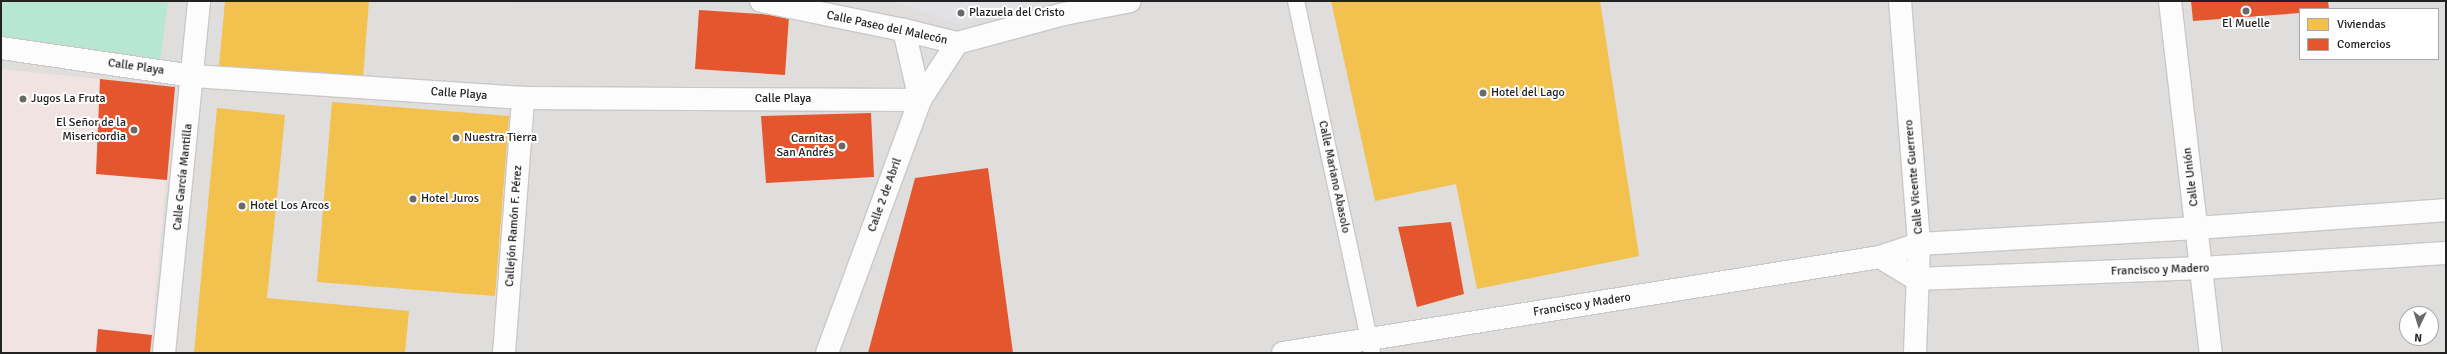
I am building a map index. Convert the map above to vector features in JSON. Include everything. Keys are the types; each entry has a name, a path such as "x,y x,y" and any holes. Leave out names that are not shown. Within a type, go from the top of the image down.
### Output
{"street":[{"name":"Calle García Mantilla","path":"164,353 193,76 199,1"},
{"name":"Calle Paseo del Malecón","path":"761,1 904,30 957,43 1064,14 1130,1"},
{"name":"Calle Vicente Guerrero","path":"1900,1 1919,244 1916,280 1915,353"},
{"name":"Calle Unión","path":"2170,1 2211,353"},
{"path":"904,30 920,100"},
{"name":"Calle 2 de Abril","path":"827,353 920,100 957,43"},
{"name":"Calle Playa","path":"1,48 193,76 523,98 920,100"},
{"name":"Callejón Ramón F. Pérez","path":"504,353 523,98"},
{"name":"Francisco y Madero","path":"1283,353 1370,346 1880,257 1919,244 2197,228 2446,210"},
{"name":"Francisco y Madero","path":"1916,280 2202,268 2446,253"},
{"path":"1880,257 1916,280"}],"lane":[{"name":"Calle Mariano Abasolo","path":"1296,1 1370,346"}],"shaded area":[{"path":"1,1 2446,1 2446,353 1,353"},
{"path":"377,1 513,1 505,88 371,76"},
{"name":"Plazuela del Cristo","path":"892,1 1036,1 959,24"},
{"path":"1,69 175,87 150,353 1,353"}],"green space":[{"path":"1,1 168,1 160,62 1,39"}],"building: Viviendas":[{"path":"225,1 369,1 363,77 219,66"},
{"name":"Hotel del Lago","path":"1331,1 1600,1 1639,256 1477,289 1456,184 1375,201"},
{"name":"Hotel Juros","path":"332,102 509,116 495,296 317,282"},
{"name":"Hotel Los Arcos","path":"217,108 285,115 267,298 409,311 405,353 194,353"}],"building: Comercios":[{"name":"El Muelle","path":"2191,1 2328,1 2329,8 2299,8 2299,13 2193,21"},
{"path":"699,10 789,16 785,75 695,69"},
{"name":"El Señor de la Misericordia","path":"100,79 175,87 167,180 96,174"},
{"path":"871,113 874,177 766,183 761,116"},
{"path":"988,168 1013,353 868,353 915,178"},
{"path":"1451,222 1464,294 1417,307 1398,227"},
{"path":"98,329 152,335 150,353 96,353"}],"place":[{"name":"El Muelle","path":"2246,11"},
{"name":"Plazuela del Cristo","path":"961,13"},
{"name":"Hotel del Lago","path":"1483,93"},
{"name":"Jugos La Fruta","path":"23,99"},
{"name":"El Señor de la Misericordia","path":"134,130"},
{"name":"Nuestra Tierra","path":"456,138"},
{"name":"Carnitas San Andrés","path":"842,146"},
{"name":"Hotel Juros","path":"413,199"},
{"name":"Hotel Los Arcos","path":"242,206"}]}
